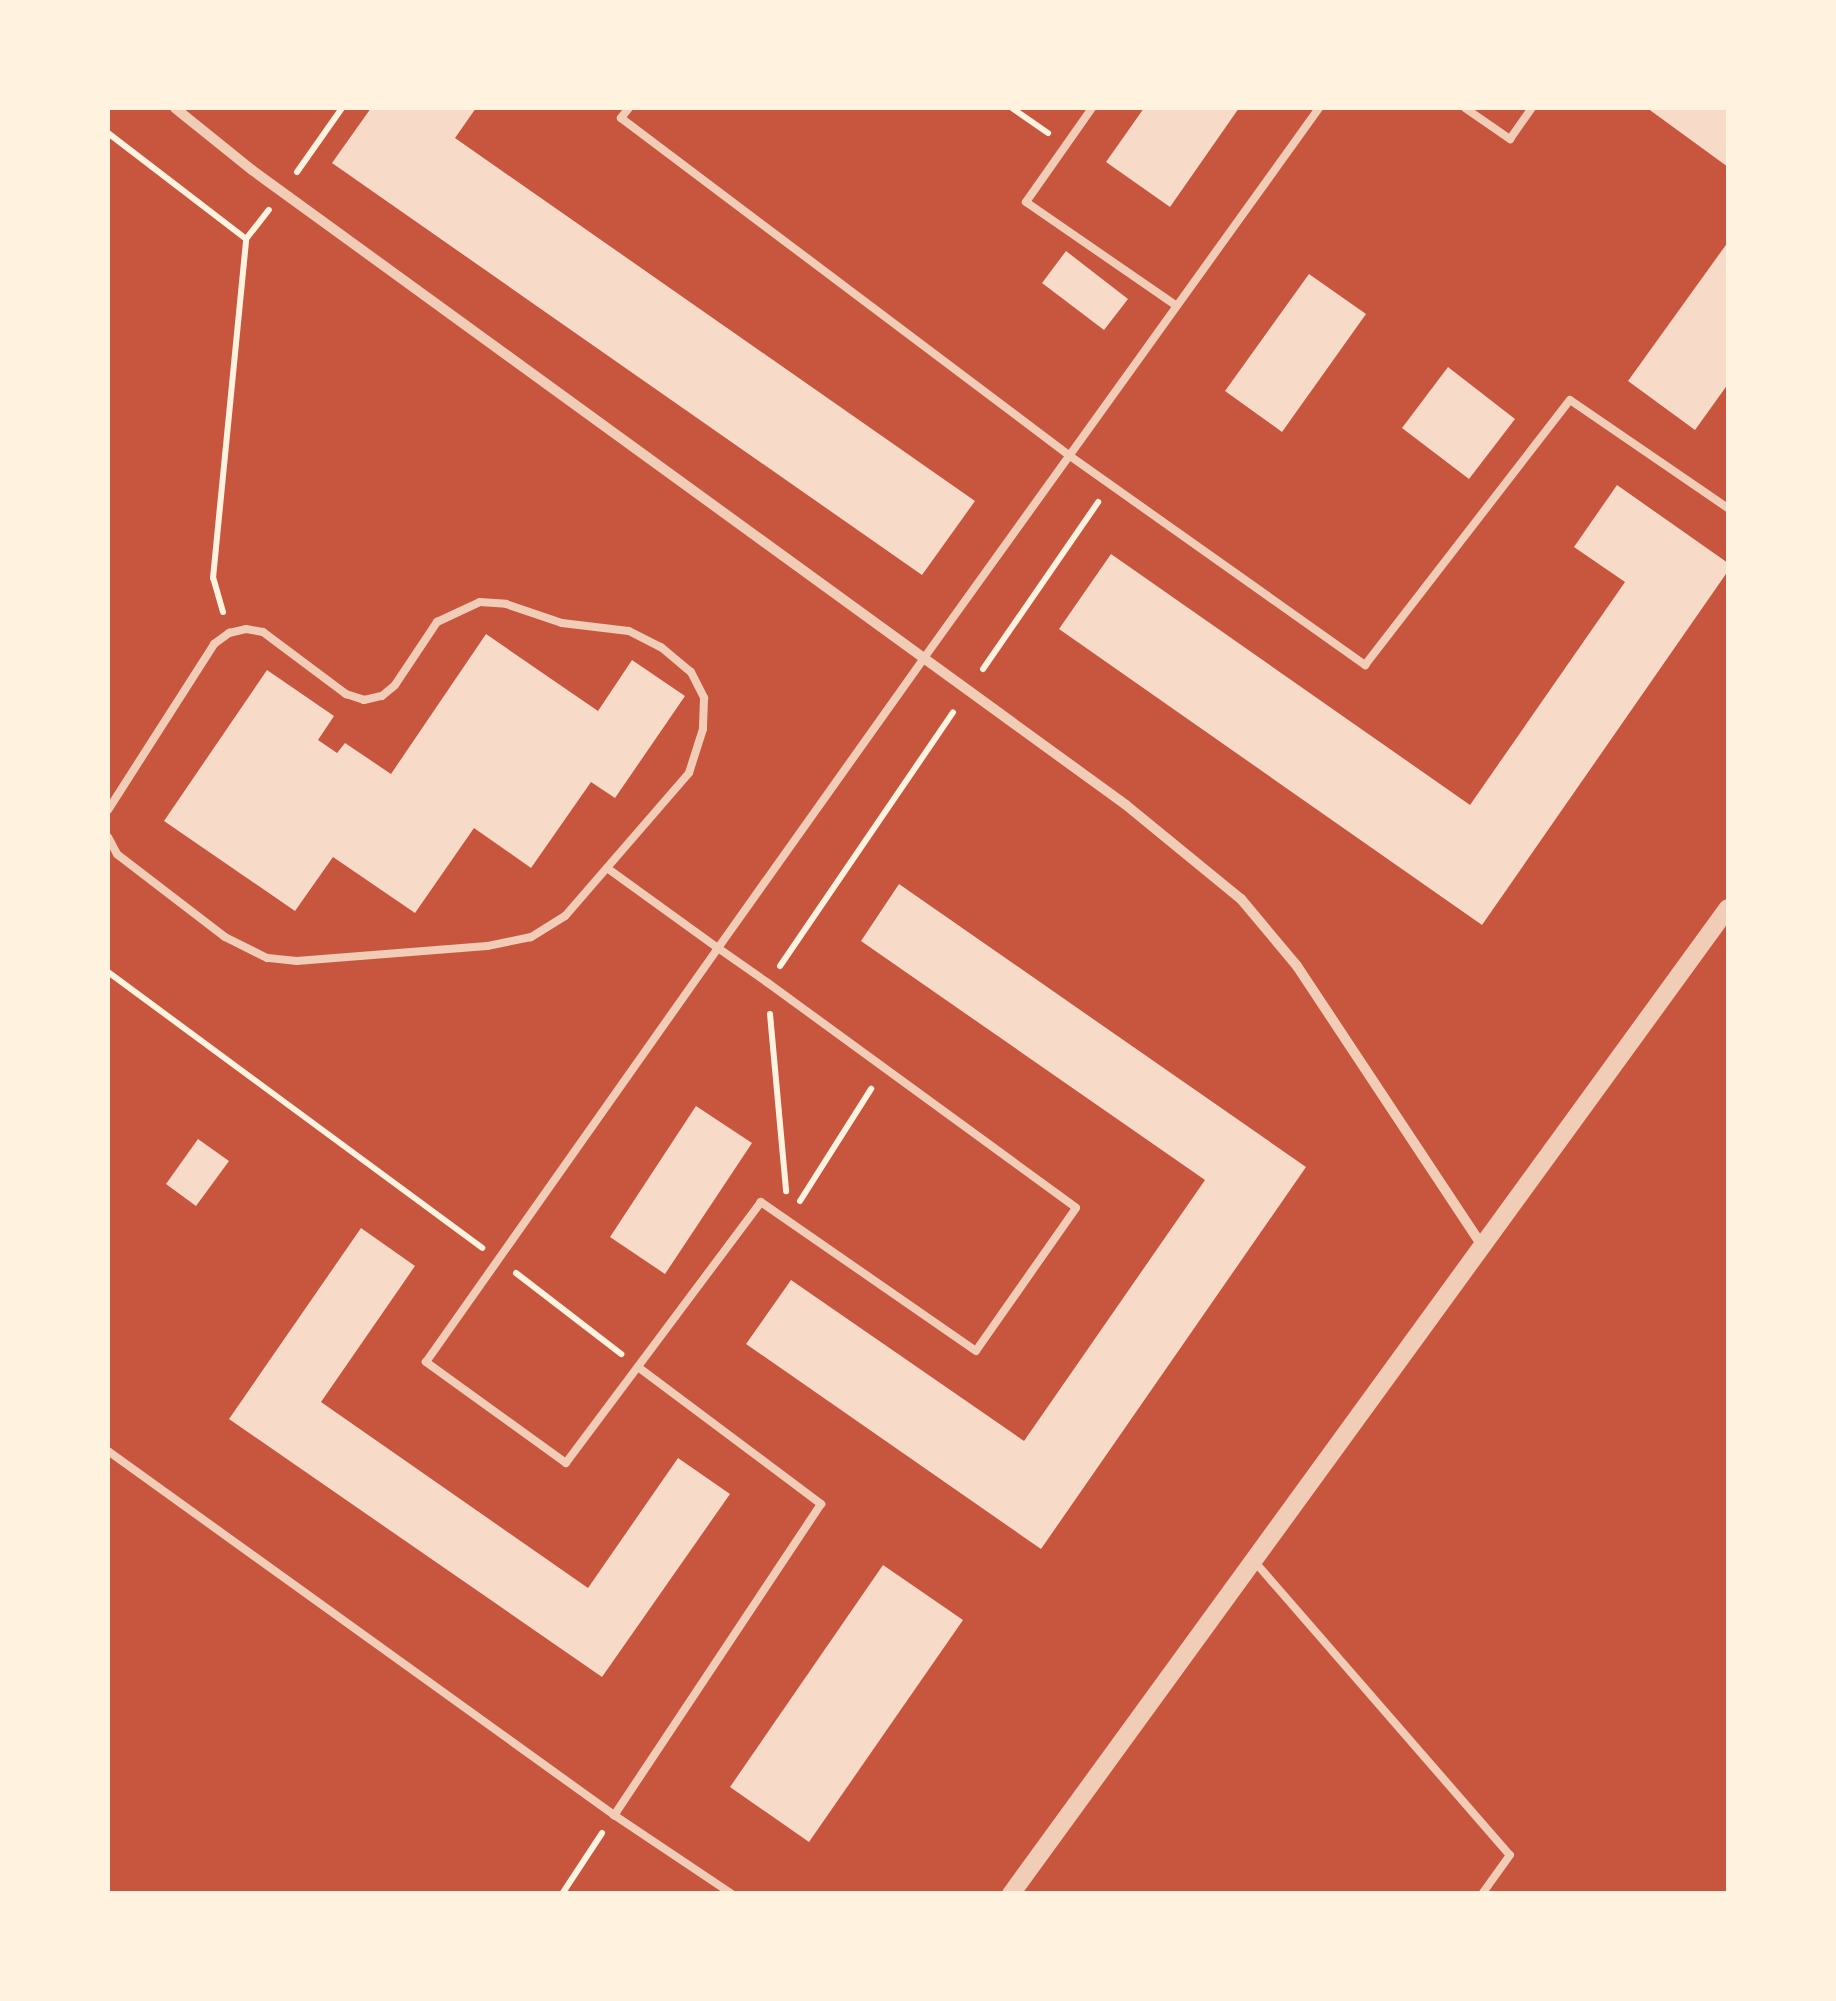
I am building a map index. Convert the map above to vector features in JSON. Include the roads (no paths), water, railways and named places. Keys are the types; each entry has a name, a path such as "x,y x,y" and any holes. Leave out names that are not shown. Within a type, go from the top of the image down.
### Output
{"street":[{"path":"175,108 268,181 1126,805 1240,899 1297,966 1482,1246"},
{"path":"1011,1894 1728,908"}],"lane":[{"path":"629,108 621,118 1070,456 1365,665 1570,400 1727,503"},
{"path":"1092,108 1026,202 1177,306"},
{"path":"607,868 718,948 768,984 884,1068 1076,1208 976,1351 761,1202 566,1463 426,1362 718,948 924,658 1319,108"},
{"path":"1465,108 1510,139 1532,108"},
{"path":"108,810 214,644 228,633 246,629 264,632 346,694 364,700 382,696 396,685 437,622 480,602 506,604 562,623 629,631 661,647 690,672 704,698 703,729 689,773 565,916 531,938 487,946 297,961 268,958 225,937 117,854 108,838"},
{"path":"614,1815 822,1504 638,1366"},
{"path":"108,1452 614,1815 732,1894"},
{"path":"1253,1560 1510,1855 1482,1894"}]}
